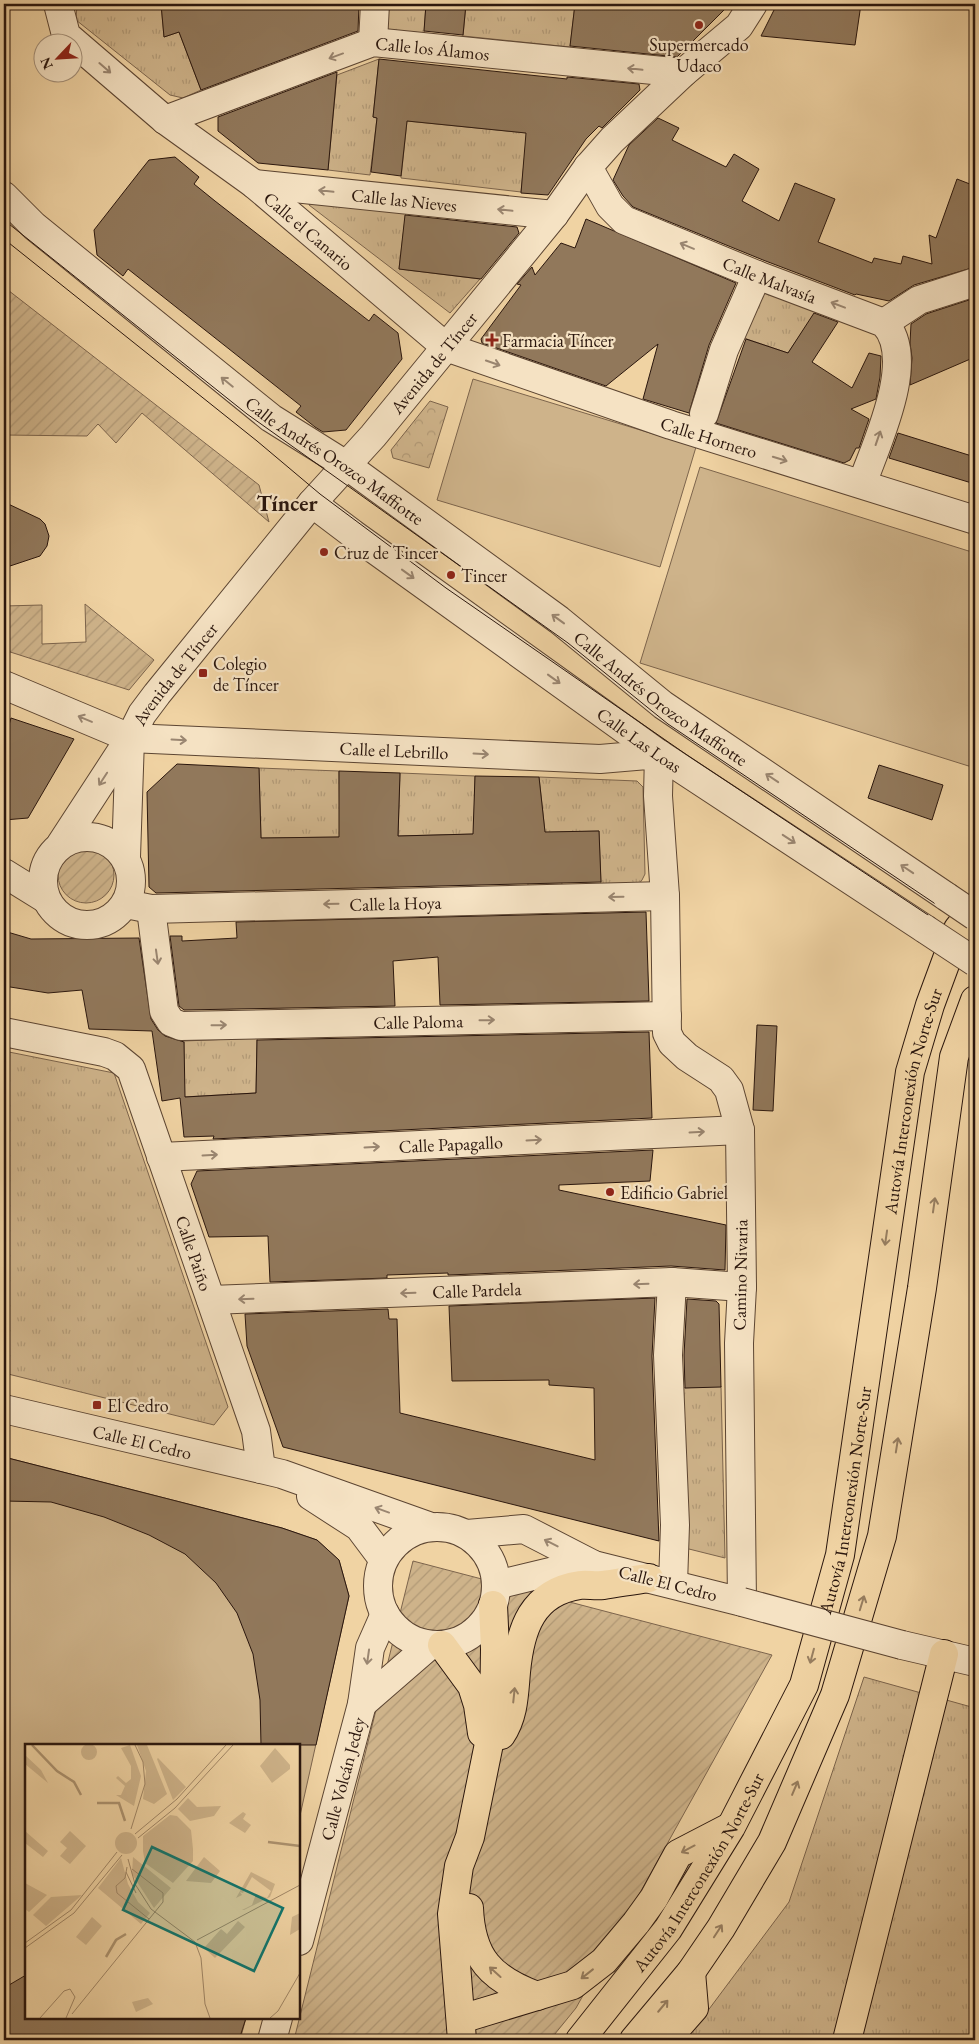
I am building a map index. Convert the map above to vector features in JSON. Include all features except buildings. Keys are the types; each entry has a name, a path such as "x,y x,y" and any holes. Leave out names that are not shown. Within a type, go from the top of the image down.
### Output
{"highway":[{"name":"Autovía Interconexión Norte-Sur","path":"580,2040 668,1929 731,1827 804,1685 840,1555 910,1072 930,1004 958,929 975,908"},
{"name":"Autovía Interconexión Norte-Sur","path":"634,2040 691,1972 721,1928 772,1842 835,1695 882,1536 922,1288 954,1057 975,1000"},
{"path":"488,1754 508,1724 514,1702 519,1648 524,1628 532,1612 543,1599 559,1590 581,1585 601,1586 661,1581"},
{"path":"495,1595 494,1719 470,1837 459,1866 452,1914 462,2030 537,1996 573,1985 604,1961 636,1924 654,1898 678,1854 731,1827"},
{"path":"436,1645 472,1686 488,1754"},
{"path":"847,2040 944,1654"},
{"path":"470,1837 474,1865 468,1907 469,1928 473,1944 481,1958 501,1978 523,1991 537,1996"},
{"path":"666,2040 694,2008 691,1972"}],"street":[{"name":"Calle el Canario","path":"58,4 66,35 165,120 254,184 446,348"},
{"path":"374,42 375,4"},
{"name":"Avenida de Tíncer","path":"61,844 130,738 142,714 157,694 312,503 374,436 446,348 554,215 588,167 612,140 683,74 739,26 753,4"},
{"name":"Calle los Álamos","path":"165,120 374,42 683,74"},
{"name":"Calle Malvasía","path":"588,167 610,206 624,220 757,275 884,323"},
{"name":"Calle las Nieves","path":"254,184 554,215"},
{"name":"Calle Andrés Orozco Maffiotte","path":"4,196 34,226 271,418 346,465 589,642 663,705 975,916"},
{"path":"704,414 724,350 757,275"},
{"path":"862,484 893,394 897,359 891,331 884,323 920,300 975,282"},
{"name":"Calle Hornero","path":"446,348 671,425 975,520"},
{"name":"Calle Las Loas","path":"312,503 660,754 975,962"},
{"path":"4,685 130,738"},
{"name":"Avenida de Tíncer","path":"126,857 130,738"},
{"name":"Calle el Lebrillo","path":"130,738 600,759 660,754"},
{"name":"Camino Nivaria","path":"660,754 658,796 662,829 665,896 667,1033 672,1043 687,1057 721,1079 729,1090 740,1130 742,1602"},
{"name":"Camino Nivaria","path":"662,829 672,796 682,787 698,779"},
{"path":"87,836 106,840 126,857 138,906 99,924 80,925 65,920 52,909 46,899 42,878 47,860 61,844 87,836"},
{"path":"4,873 46,899"},
{"name":"Calle la Hoya","path":"138,906 665,896"},
{"name":"Calle Paloma","path":"138,906 164,1011 171,1022 181,1026 667,1016"},
{"name":"Calle Paiño","path":"4,1032 104,1052 115,1056 131,1070 256,1431 272,1472"},
{"name":"Calle Papagallo","path":"161,1157 740,1130"},
{"path":"661,1581 675,1525 668,1355 672,1282"},
{"name":"Calle Pardela","path":"212,1300 672,1282 742,1287"},
{"name":"Calle El Cedro","path":"4,1409 272,1472 428,1526"},
{"name":"Calle El Cedro","path":"272,1472 359,1527 383,1559"},
{"path":"428,1526 448,1527 467,1534 483,1547 494,1572 495,1595 484,1623 468,1636 436,1645 412,1640 396,1629 385,1614 378,1596 378,1577 383,1559 394,1544 409,1533 428,1526"},
{"name":"Calle El Cedro","path":"467,1534 524,1530 594,1565 975,1662"},
{"name":"Calle El Cedro","path":"495,1595 538,1574 594,1565"},
{"name":"Calle Volcán Jedey","path":"300,1937 362,1704 370,1648 385,1614"},
{"name":"Calle Volcán Jedey","path":"362,1704 436,1645"},
{"path":"272,2040 278,2019"}],"green space":[{"path":"77,4 161,4 164,37 179,32 201,90 183,98 170,95 76,20"},
{"path":"386,4 426,4 424,33 385,30"},
{"path":"466,4 575,4 570,47 463,36"},
{"path":"379,59 373,117 377,118 370,175 328,170 337,75"},
{"path":"407,121 527,133 521,192 401,178"},
{"path":"311,201 406,211 399,269 480,279 450,313 309,205"},
{"path":"4,287 259,485 269,522 142,413 116,443 98,424 87,436 4,435"},
{"path":"758,291 817,310 788,353 738,336"},
{"path":"473,379 696,447 660,567 437,500"},
{"path":"430,401 448,407 429,468 393,458 391,450"},
{"path":"700,467 975,553 975,768 640,663"},
{"path":"85,604 154,660 129,690 4,650 4,606 42,605 42,644 86,642"},
{"path":"259,768 339,771 340,837 261,838"},
{"path":"400,773 475,776 474,834 398,836"},
{"path":"539,777 637,781 643,787 645,874 638,885 601,885 599,831 560,832 562,886 528,887 526,833 545,832"},
{"path":"80,847 92,847 102,851 110,859 114,875 110,891 102,899 92,903 80,903 70,899 62,891 58,881 58,869 62,859 70,851"},
{"path":"257,1038 256,1093 183,1097 184,1041"},
{"path":"4,1051 114,1073 228,1407 214,1425 4,1373"},
{"path":"721,1386 725,1558 685,1548 681,1388"},
{"path":"4,1457 282,1528 317,1540 339,1560 349,1596 300,1816 300,1744 25,1744 25,2019 246,2019 240,2040 4,2040"},
{"path":"413,1561 772,1655 576,2008 550,2040 294,2040"},
{"path":"864,1677 975,1708 975,2016 969,2040 686,2040 789,1902"}],"tram line":[{"path":"4,220 247,414 568,643 668,724 937,905"},
{"path":"4,239 257,441 320,494 446,588 687,755 928,915"}],"place":[{"name":"Supermercado Udaco","path":"699,25"},
{"name":"Farmacia Tíncer","path":"492,340"},
{"name":"Cruz de Tincer","path":"324,552"},
{"name":"Tincer","path":"451,575"},
{"name":"Colegio de Tíncer","path":"203,673"},
{"name":"Edificio Gabriel","path":"610,1192"},
{"name":"El Cedro","path":"97,1405"}],"district":[{"name":"Tíncer","path":"287,503"}]}
